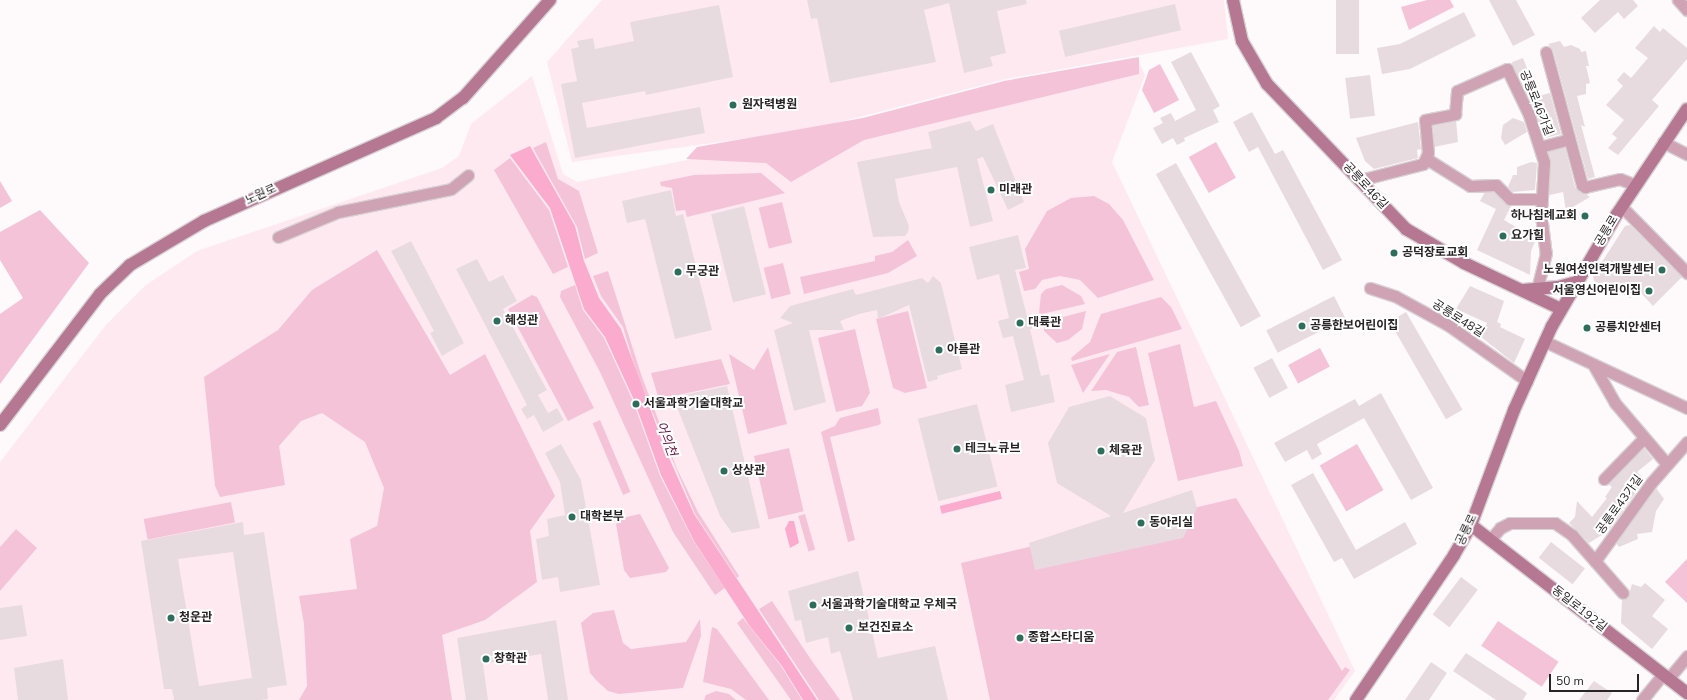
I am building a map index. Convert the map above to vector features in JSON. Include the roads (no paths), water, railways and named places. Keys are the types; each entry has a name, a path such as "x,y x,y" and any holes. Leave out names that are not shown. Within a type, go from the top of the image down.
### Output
{"street":[{"name":"노원로","path":"0,425 100,294 130,265 204,221 436,118 463,98 550,0"},
{"name":"공릉로46길","path":"1232,0 1242,41 1267,84 1406,229 1464,263 1561,309"},
{"path":"1678,0 1687,10"},
{"path":"1546,52 1569,140 1584,187 1620,179 1636,185"},
{"name":"공릉로46가길","path":"1427,159 1425,120 1456,113 1457,92 1507,69 1529,115 1544,162 1542,199 1546,253 1537,289"},
{"name":"공릉로","path":"1356,700 1454,555 1470,526 1544,341 1561,309 1622,207 1663,142 1687,109"},
{"path":"1540,147 1569,140"},
{"path":"1663,142 1687,154"},
{"path":"1360,180 1421,165 1427,159 1470,186 1496,185 1510,198 1542,199"},
{"path":"278,236 338,212 451,189 468,175"},
{"path":"1622,207 1687,273"},
{"path":"1520,290 1537,289 1577,282"},
{"name":"공릉로48길","path":"1370,288 1394,296 1448,325 1527,382"},
{"path":"1544,341 1594,366 1687,408"},
{"path":"1594,366 1615,403 1667,464"},
{"path":"1604,479 1644,438"},
{"name":"공릉로43가길","path":"1595,561 1667,464 1687,442"},
{"path":"1490,540 1500,528 1510,523 1547,521 1568,531 1623,593"},
{"name":"동일로192길","path":"1470,526 1687,693"},
{"path":"1642,700 1687,656"}],"place":[{"name":"원자력병원","path":"733,105"},
{"name":"미래관","path":"991,190"},
{"name":"하나침례교회","path":"1585,216"},
{"name":"요가힐","path":"1503,236"},
{"name":"공덕장로교회","path":"1394,253"},
{"name":"노원여성인력개발센터","path":"1662,270"},
{"name":"무궁관","path":"678,272"},
{"name":"서울영신어린이집","path":"1649,291"},
{"name":"혜성관","path":"497,321"},
{"name":"대륙관","path":"1020,323"},
{"name":"공릉한보어린이집","path":"1302,326"},
{"name":"공릉치안센터","path":"1587,328"},
{"name":"아름관","path":"939,350"},
{"name":"서울과학기술대학교","path":"636,404"},
{"name":"테크노큐브","path":"957,449"},
{"name":"체육관","path":"1101,451"},
{"name":"상상관","path":"724,471"},
{"name":"대학본부","path":"572,517"},
{"name":"동아리실","path":"1141,523"},
{"name":"서울과학기술대학교 우체국","path":"813,605"},
{"name":"청운관","path":"171,618"},
{"name":"보건진료소","path":"849,628"},
{"name":"종합스타디움","path":"1020,638"},
{"name":"창학관","path":"486,659"}],"water label":[{"name":"어의천","path":"666,439"}]}
